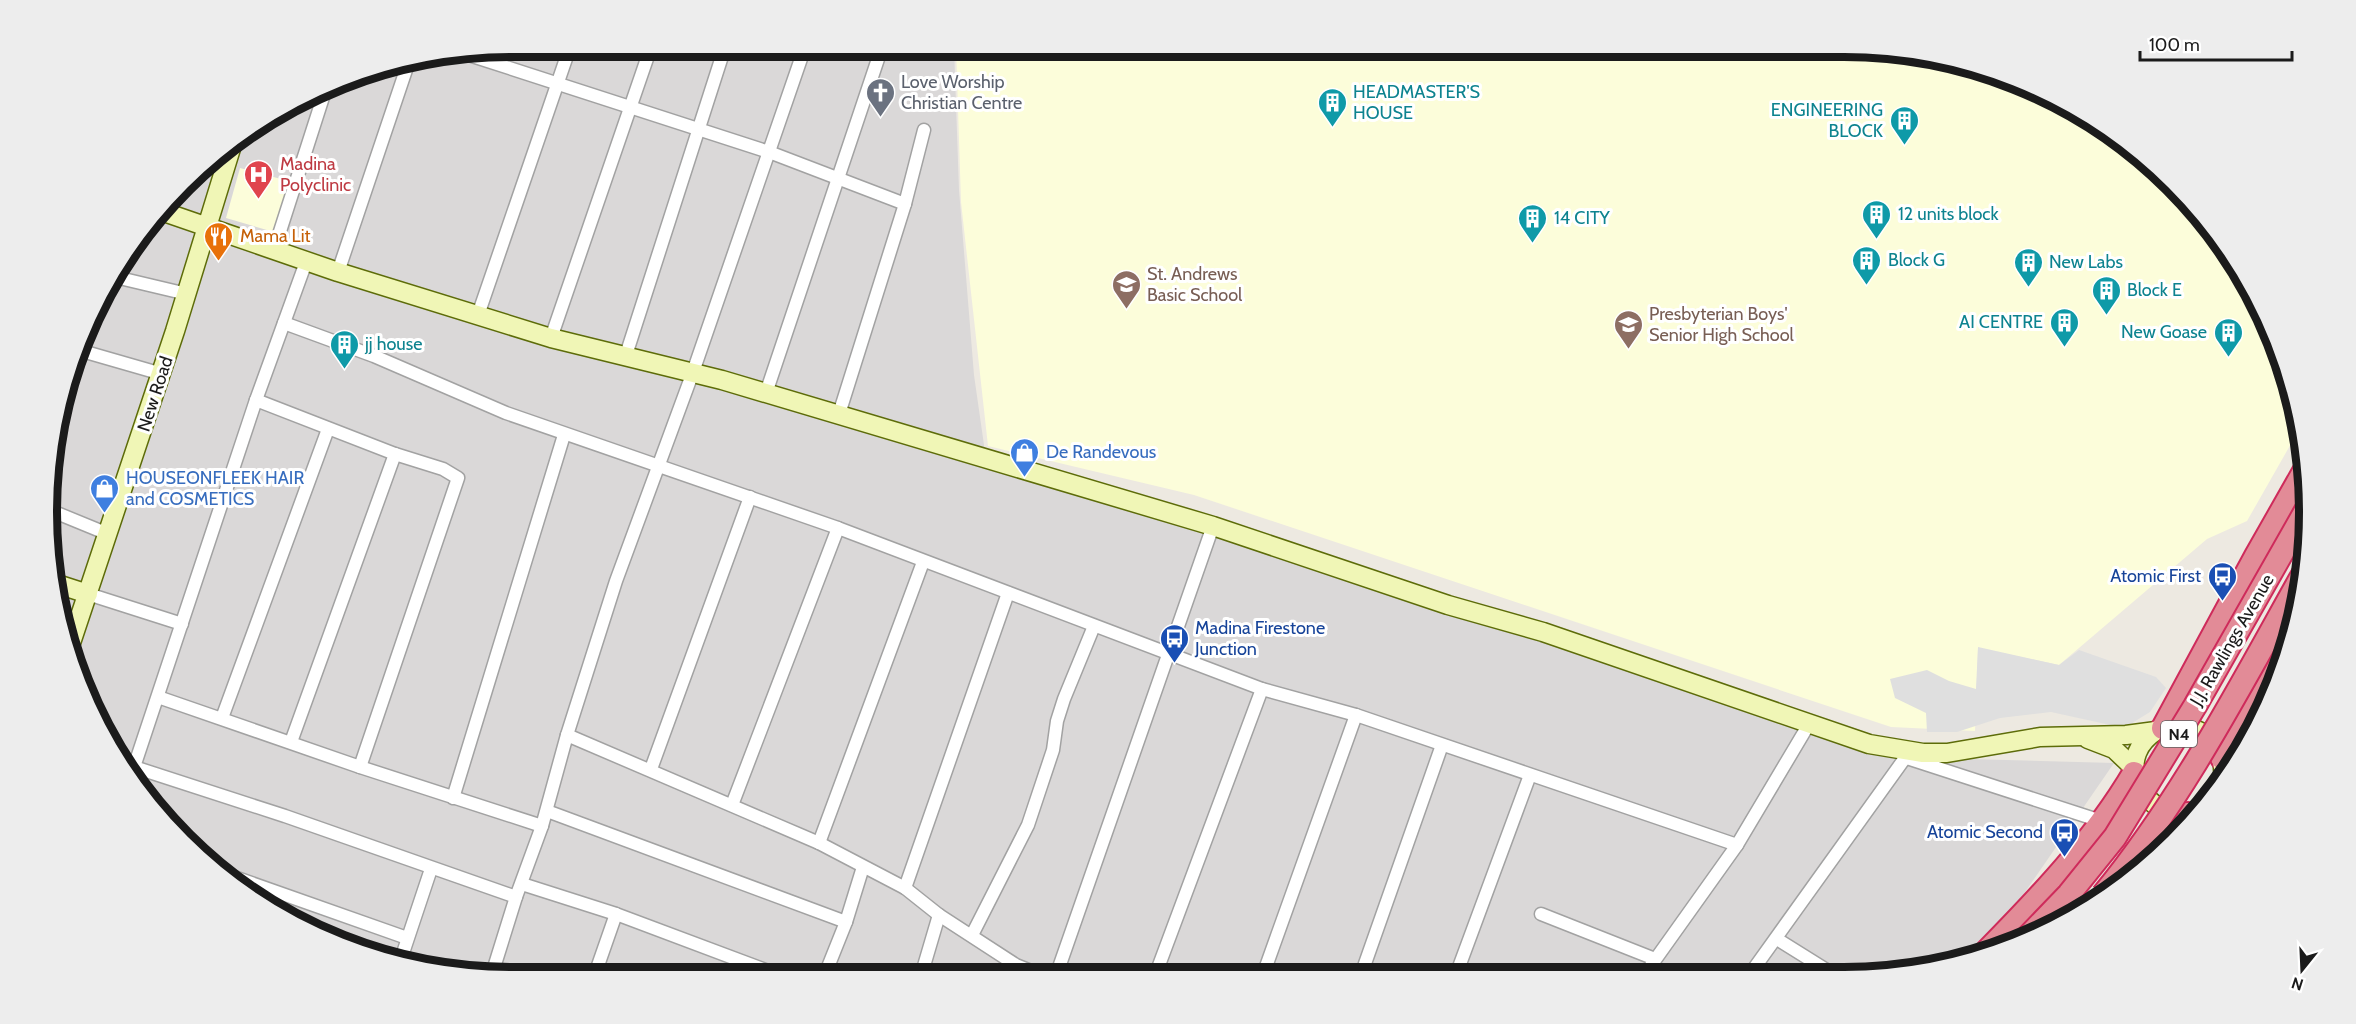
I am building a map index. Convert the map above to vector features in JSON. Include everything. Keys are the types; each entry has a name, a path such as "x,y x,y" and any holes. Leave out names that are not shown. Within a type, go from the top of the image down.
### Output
{"highway":[{"path":"2160,729 2298,482"},
{"name":"J.J. Rawlings Avenue","path":"2043,921 2069,894 2120,828 2195,706 2299,524"},
{"name":"J.J. Rawlings Avenue","path":"2119,875 2180,789 2291,595"},
{"path":"1999,940 2057,877 2101,821 2134,770"}],"street":[{"path":"478,315 566,57"},
{"path":"551,338 647,57"},
{"path":"626,356 722,57"},
{"path":"494,966 516,897 542,826 567,735 616,581 693,372 801,57"},
{"path":"766,393 878,57"},
{"path":"479,58 769,152 905,204"},
{"path":"338,272 406,70"},
{"path":"273,250 322,99"},
{"path":"839,414 905,204 924,130"},
{"name":"New Road","path":"74,634 162,374 229,156"},
{"path":"169,214 306,262 551,338 693,372 1213,526 1448,605 1543,632 1809,724 1908,754 2101,821"},
{"path":"134,766 256,400 306,262"},
{"path":"122,278 187,294"},
{"path":"284,323 374,356 457,393 564,435 838,528 1262,689 1356,715 1737,845"},
{"path":"86,352 162,374"},
{"path":"256,400 395,454 443,469 458,478 360,767"},
{"path":"222,718 328,429"},
{"path":"453,798 564,435"},
{"path":"291,742 395,454"},
{"path":"651,769 750,497"},
{"path":"57,513 108,534"},
{"path":"1059,967 1213,526"},
{"path":"732,805 838,528"},
{"path":"819,843 923,562"},
{"path":"64,586 182,624"},
{"path":"905,888 1008,593"},
{"path":"972,935 1028,825 1053,750 1057,721 1064,699 1094,626"},
{"path":"1158,967 1262,689"},
{"path":"158,697 360,767 542,826"},
{"path":"1266,967 1356,715"},
{"path":"1650,967 1737,845 1809,724"},
{"path":"1908,754 1947,753 2016,740 2069,735 2126,735 2180,726 2206,735 2216,746 2222,765"},
{"path":"2134,770 2141,747 2160,729"},
{"path":"567,735 651,769 819,843 905,888 939,915 1021,967"},
{"path":"2069,735 2099,742 2114,749 2134,770 2139,789 2147,801 2160,810 2182,816"},
{"path":"1364,967 1442,745"},
{"path":"1755,967 1908,754"},
{"path":"139,772 285,816 516,897"},
{"path":"1459,967 1530,775"},
{"path":"546,811 846,922"},
{"path":"828,967 846,922 863,867"},
{"path":"403,953 431,869"},
{"path":"249,883 407,938"},
{"path":"522,884 616,914 757,967"},
{"path":"597,967 616,914"},
{"path":"1541,914 1655,959"},
{"path":"924,967 939,915"},
{"path":"1777,939 1822,967"}],"shaded area":[{"path":"954,57 959,190 974,375 986,459 1547,628 1891,757 2114,763 1990,943 1933,958 1903,963 1844,967 512,967 453,963 423,958 366,943 284,906 235,873 212,854 190,834 151,789 134,765 104,713 81,658 73,630 66,601 58,542 58,482 61,453 73,394 92,338 118,284 151,235 190,190 235,151 284,118 338,92 366,81 423,66 482,58"},
{"name":"Presbyterian Boys' Senior High School","path":"956,57 1844,57 1874,58 1933,66 1990,81 2072,118 2121,151 2166,190 2205,235 2222,259 2252,311 2275,366 2293,440 2247,521 2207,539 2059,665 1978,648 1975,731 1891,727 1194,495 988,446 961,202"},
{"name":"Madina Polyclinic","path":"240,168 292,182 277,233 226,218"},
{"path":"1978,647 2059,665 2079,650 2156,677 2166,688 2150,712 2124,728 2051,712 2000,718 1957,732 1927,732 1926,713 1895,698 1890,679 1927,670 1949,681 1976,689"}],"place":[{"name":"Love Worship Christian Centre","path":"880,118"},
{"name":"HEADMASTER'S HOUSE","path":"1332,128"},
{"name":"ENGINEERING BLOCK","path":"1904,146"},
{"name":"Madina Polyclinic","path":"259,200"},
{"name":"12 units block","path":"1877,240"},
{"name":"14 CITY","path":"1533,244"},
{"name":"Mama Lit","path":"219,262"},
{"name":"Block G","path":"1867,286"},
{"name":"New Labs","path":"2028,288"},
{"name":"St. Andrews Basic School","path":"1126,310"},
{"name":"Block E","path":"2106,316"},
{"name":"AI CENTRE","path":"2064,348"},
{"name":"Presbyterian Boys' Senior High School","path":"1628,350"},
{"name":"New Goase","path":"2228,358"},
{"name":"jj house","path":"344,370"},
{"name":"De Randevous","path":"1025,478"},
{"name":"HOUSEONFLEEK HAIR and COSMETICS","path":"105,514"},
{"name":"Atomic First","path":"2222,602"},
{"name":"Madina Firestone Junction","path":"1174,664"},
{"name":"Atomic Second","path":"2064,858"}]}
